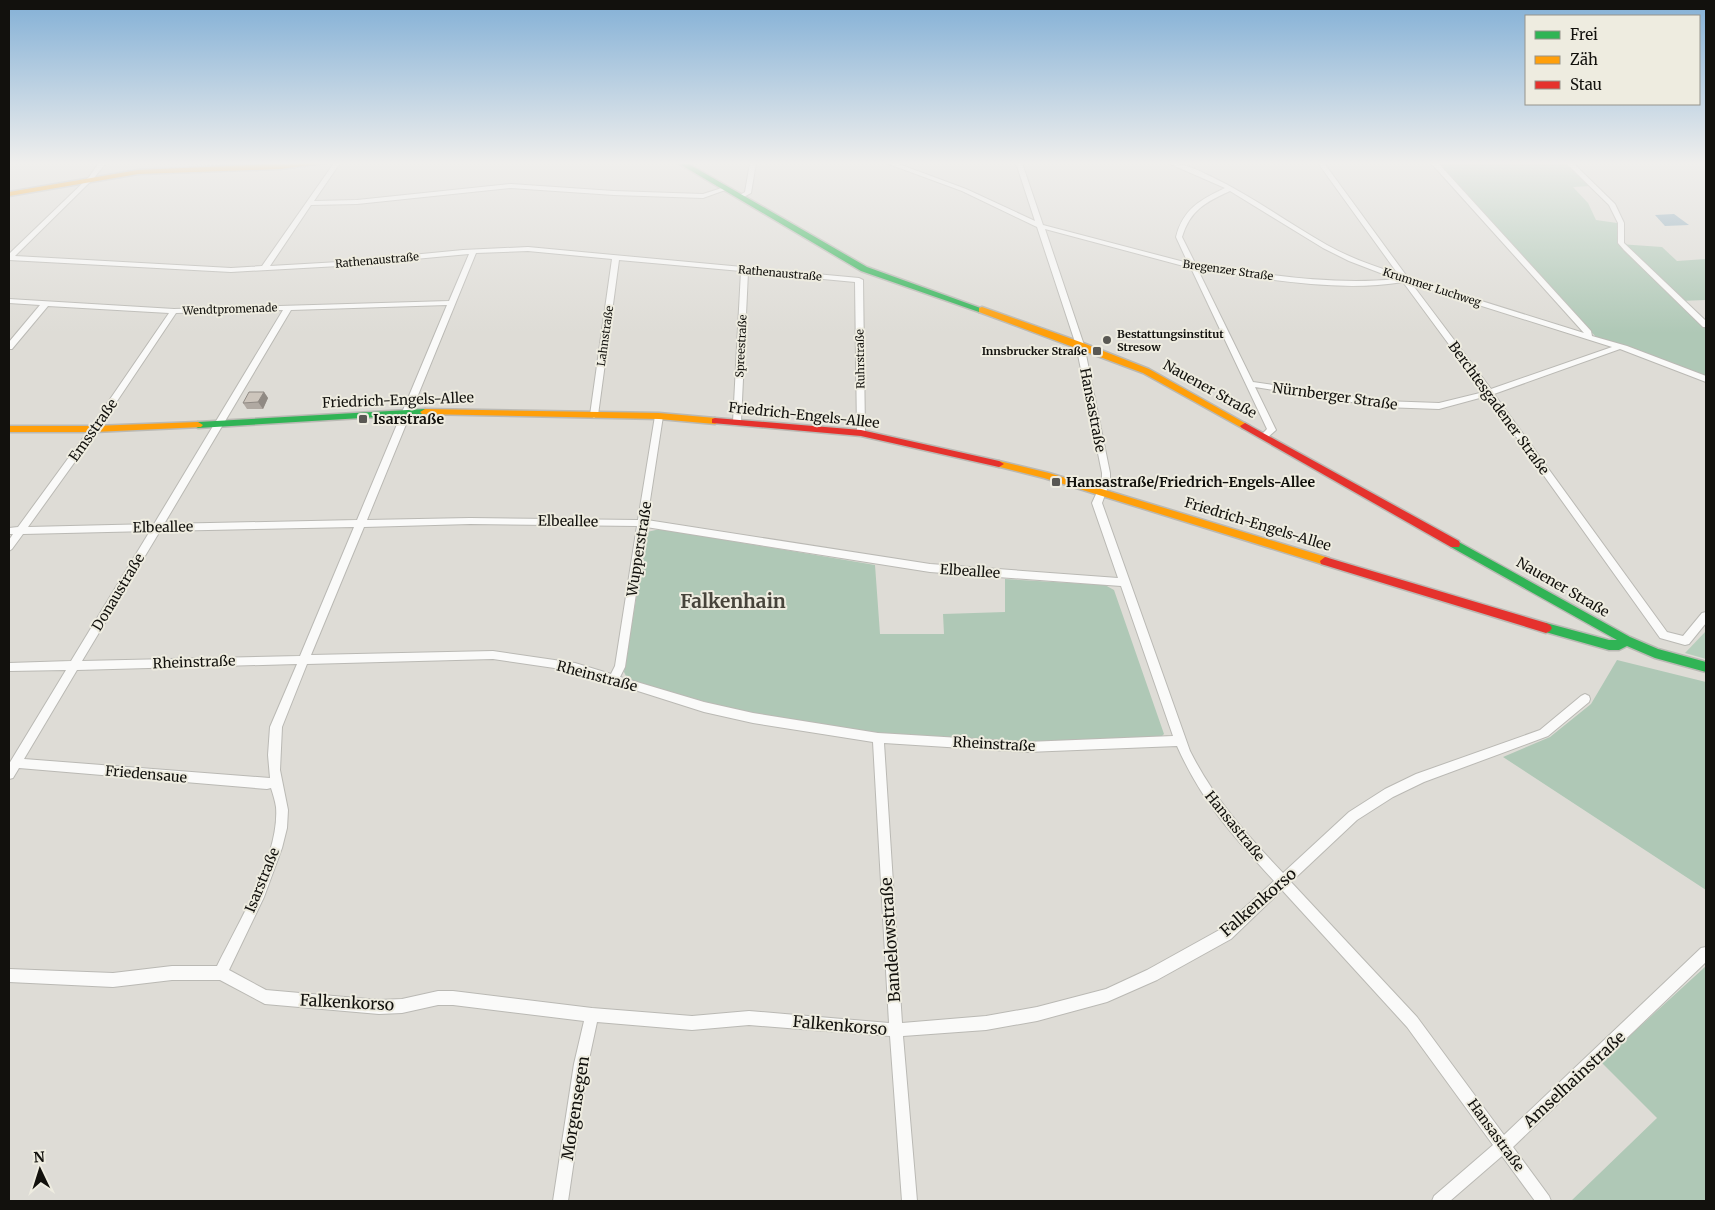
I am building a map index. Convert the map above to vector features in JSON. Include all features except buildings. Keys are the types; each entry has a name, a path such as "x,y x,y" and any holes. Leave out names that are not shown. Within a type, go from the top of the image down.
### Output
{"street":[{"path":"9,258 49,219"},
{"path":"264,269 299,219"},
{"name":"Nauener Straße","path":"779,219 864,269 1080,345 1146,372 1264,436 1626,640 1655,652 1706,667"},
{"name":"Bregenzer Straße","path":"1026,219 1040,226 1194,267 1317,282 1375,283 1404,279"},
{"path":"1038,219 1080,345"},
{"path":"1185,219 1181,225 1179,237 1272,430 1264,436"},
{"name":"Krummer Luchweg","path":"1281,219 1325,247 1352,260 1404,279 1619,346 1706,379"},
{"name":"Berchtesgadener Straße","path":"1361,219 1489,393 1651,620 1664,635 1685,641 1706,616"},
{"path":"1485,219 1588,333 1589,337"},
{"path":"1619,219 1621,243 1706,325"},
{"name":"Rathenaustraße","path":"9,258 231,270 528,249 859,280 860,284"},
{"name":"Isarstraße","path":"220,973 273,859 282,810 276,782 274,747 276,726 473,252"},
{"name":"Lahnstraße","path":"594,415 616,258"},
{"name":"Spreestraße","path":"737,422 745,269"},
{"name":"Ruhrstraße","path":"860,284 861,434"},
{"name":"Wendtpromenade","path":"9,301 174,312 289,307 451,304"},
{"path":"9,347 46,303"},
{"name":"Donaustraße","path":"9,774 289,307"},
{"name":"Emsstraße","path":"9,547 94,429 174,312"},
{"name":"Hansastraße","path":"1080,345 1106,473 1106,481 1097,503 1180,741 1192,769 1220,812 1412,1022 1544,1201"},
{"name":"Nürnberger Straße","path":"1251,384 1383,404 1438,406 1489,393 1619,346"},
{"name":"Friedrich-Engels-Allee","path":"9,429 94,429 406,413 659,416 861,434 1045,475 1535,625 1609,645 1619,645 1626,640"},
{"name":"Wupperstraße","path":"613,679 620,667 659,416"},
{"name":"Elbeallee","path":"9,531 491,520 643,523 930,568 1124,582"},
{"name":"Rheinstraße","path":"9,667 493,655 575,667 704,706 752,718 878,738 1027,747 1180,741"},
{"name":"Falkenkorso","path":"9,976 113,980 172,973 220,973 264,997 379,1007 453,998 592,1015 692,1023 749,1018 896,1030 986,1023 1037,1014 1107,994 1152,975 1226,934 1353,816 1389,793 1420,778 1544,733 1585,699"},
{"name":"Bandelowstraße","path":"878,738 896,1030 910,1201"},
{"name":"Friedensaue","path":"16,763 267,784 276,782"},
{"name":"Amselhainstraße","path":"1439,1201 1503,1146 1706,953"},
{"name":"Morgensegen","path":"560,1201 581,1064 592,1015"}],"green space":[{"path":"1487,219 1596,219 1617,223 1619,244 1662,247 1677,261 1706,259 1706,300 1679,301 1706,327 1706,377 1596,337"},
{"path":"660,529 875,565 880,634 944,634 943,614 1005,612 1005,579 1105,585 1114,590 1164,734 1160,738 1027,743 882,734 754,714 628,680 624,672 647,532"},
{"path":"1706,631 1706,659 1685,653"},
{"path":"1617,660 1706,682 1706,890 1503,757 1550,737 1591,704"},
{"path":"1706,966 1706,1201 1571,1201 1657,1118 1601,1062"}],"water":[{"path":"1659,219 1681,219 1689,225 1665,226"}],"traffic: fast":[{"path":"778,219 864,269 982,310"},
{"path":"198,425 425,412"},
{"path":"1455,544 1626,640 1655,653 1706,667"},
{"path":"1546,628 1609,645 1619,645 1626,640"}],"traffic: slow":[{"path":"982,310 1146,371 1245,426"},
{"path":"425,412 659,416 715,421"},
{"path":"9,429 94,429 198,425"},
{"path":"999,464 1045,475 1325,561"}],"traffic: jam":[{"path":"715,421 861,433 999,464"},
{"path":"1245,426 1455,544"},
{"path":"1325,561 1546,628"}],"place":[{"name":"Bestattungsinstitut Stresow","path":"1107,340"},
{"name":"Innsbrucker Straße","path":"1097,351"},
{"name":"Isarstraße","path":"363,419"},
{"name":"Hansastraße/Friedrich-Engels-Allee","path":"1056,482"}],"district":[{"name":"Falkenhain","path":"733,601"}]}
